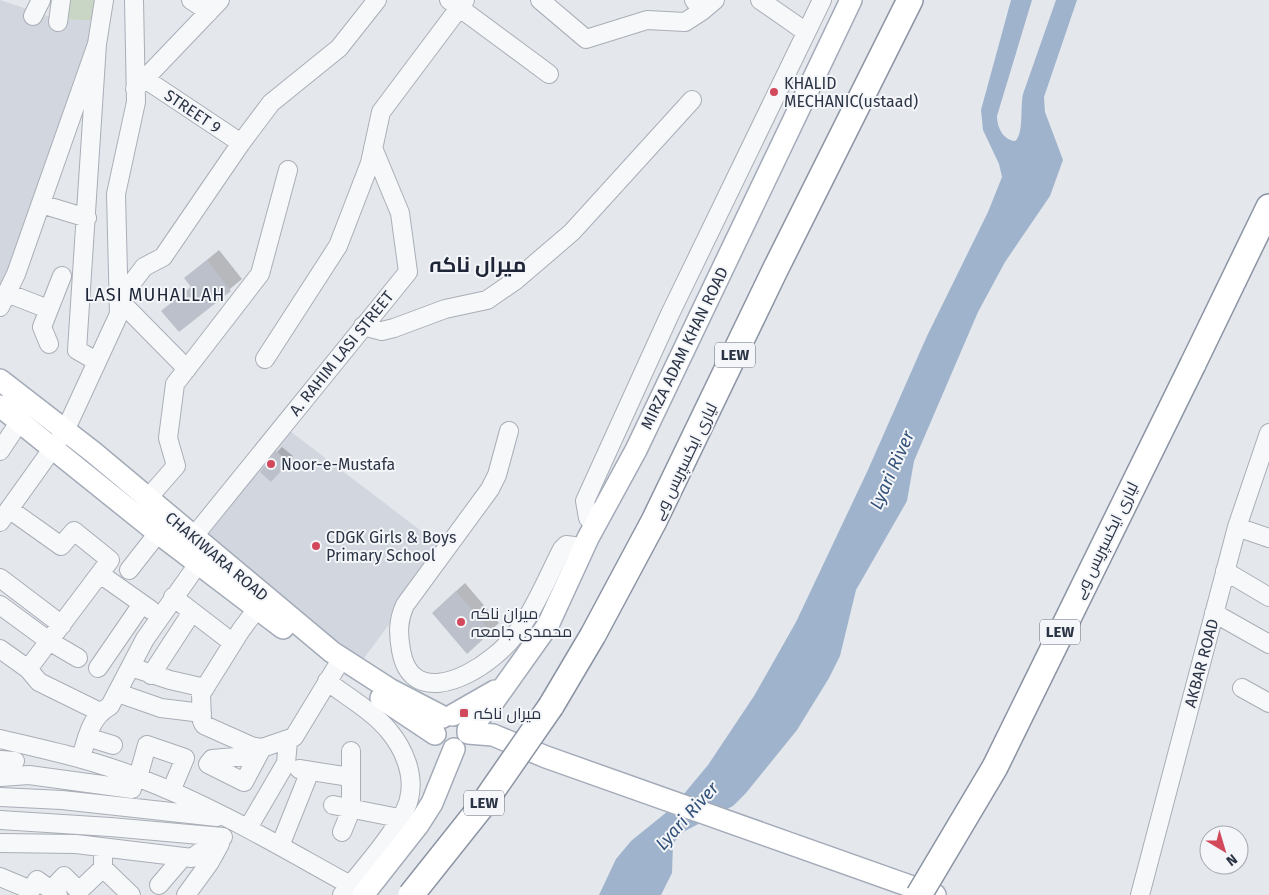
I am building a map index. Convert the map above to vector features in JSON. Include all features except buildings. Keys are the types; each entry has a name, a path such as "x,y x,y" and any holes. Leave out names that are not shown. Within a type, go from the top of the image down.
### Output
{"highway":[{"name":"لیاری ایکسپریس وے","path":"411,895 504,774 551,706 593,635 658,513 775,270 910,0"},
{"name":"لیاری ایکسپریس وے","path":"914,891 995,767 1269,206"}],"main road":[{"name":"MIRZA ADAM KHAN ROAD","path":"351,892 418,825 432,803 464,737 494,701 502,687 548,625 596,524 636,450 850,0"},
{"name":"CHAKIWARA ROAD","path":"0,380 148,498 200,550 334,669 443,722"},
{"name":"CHAKIWARA ROAD","path":"0,406 158,533 200,550"},
{"name":"MIRZA ADAM KHAN ROAD","path":"443,722 502,687"},
{"path":"464,737 462,719 443,722 439,744 464,737 492,736 914,891 935,895"}],"street":[{"path":"34,16 40,0"},
{"path":"58,22 61,0"},
{"path":"96,361 77,350 97,44 104,0"},
{"path":"28,669 110,560 74,531 61,546 2,517 54,449 65,431 119,314 116,194 140,84 134,0"},
{"path":"140,84 215,6 191,0"},
{"path":"119,300 144,267 163,257 241,143 271,103 339,48 377,0"},
{"path":"540,0 586,39 647,20 685,22 703,4"},
{"path":"760,0 806,32"},
{"path":"596,524 588,518 585,501 670,314 822,0"},
{"path":"265,359 338,246 370,163 381,112 458,3 549,74"},
{"path":"48,309 4,300 16,274 97,44"},
{"name":"STREET 9","path":"140,84 241,143"},
{"path":"363,326 382,331 445,309 487,300 516,280 572,232 692,100"},
{"name":"A. RAHIM LASI STREET","path":"81,758 87,736 100,712 110,706 145,639 173,597 200,550 363,326 408,272 400,214 373,148"},
{"path":"148,498 176,466 168,438 175,384 260,274 288,170"},
{"path":"41,204 87,218"},
{"path":"49,344 42,326 62,276"},
{"path":"119,300 187,369"},
{"path":"0,451 20,421"},
{"path":"509,431 497,475 490,489 405,605 399,618 401,653 410,674 425,683 445,682 460,677 492,658 508,644 525,621 562,549 566,545 574,546 583,551"},
{"name":"AKBAR ROAD","path":"1140,895 1237,527 1261,482 1269,433"},
{"path":"1237,527 1269,538"},
{"path":"129,570 158,533"},
{"path":"1225,571 1269,596"},
{"path":"100,574 160,616"},
{"path":"0,578 62,625"},
{"path":"173,597 233,643"},
{"path":"0,740 81,758 136,776 171,791 232,818 280,846 351,892 399,818 410,797 409,770 405,757 383,725 334,669 294,737 288,741 260,752 204,725 202,694 233,643 261,603"},
{"path":"98,668 142,604"},
{"path":"0,605 49,641 78,658"},
{"path":"151,675 192,612"},
{"path":"1214,612 1269,644"},
{"path":"0,650 28,669 39,682 100,712"},
{"path":"130,666 151,675 205,688"},
{"path":"1242,688 1269,703"},
{"path":"118,693 161,708 202,713"},
{"path":"87,736 113,745"},
{"path":"248,828 286,763 288,741"},
{"path":"0,777 28,775 132,789 147,745 185,758 171,791"},
{"path":"342,832 351,810 351,751"},
{"path":"286,763 292,768 350,777"},
{"path":"280,846 310,771"},
{"path":"0,797 62,800 232,818"},
{"path":"333,805 399,818"},
{"path":"186,895 215,854 232,818"},
{"path":"0,820 223,837"},
{"path":"0,843 76,844 192,858 200,852 215,854"},
{"path":"103,848 103,868 127,893"},
{"path":"159,885 183,857"},
{"path":"0,877 31,890 37,880 55,892 64,876 79,891 103,868"}],"shaded area":[{"path":"0,0 57,19 101,21 0,307"},
{"name":"CDGK Girls & Boys Primary School","path":"282,425 445,549 353,673 187,543"}],"green space":[{"path":"60,0 104,0 101,21 57,19"}],"water":[{"name":"Lyari River","path":"1011,0 1032,0 997,116 998,124 1004,136 1015,141 1020,133 1023,94 1056,0 1077,0 1044,97 1045,112 1063,160 1050,196 1005,262 978,312 914,461 907,501 856,590 840,656 829,678 797,730 746,793 733,806 685,831 678,837 673,844 672,873 661,895 599,895 616,859 631,841 673,807 708,765 754,696 796,622 867,472 927,336 988,212 1002,177 999,164 983,130 981,110"}],"place":[{"name":"KHALID MECHANIC(ustaad)","path":"774,92"},
{"name":"Noor-e-Mustafa","path":"271,464"},
{"name":"CDGK Girls & Boys Primary School","path":"316,546"},
{"name":"میران ناکہ محمدی جامعہ","path":"461,622"},
{"name":"میراں ناکہ","path":"464,713"}],"district":[{"name":"میراں ناکہ","path":"478,265"},
{"name":"LASI MUHALLAH","path":"155,295"}]}
